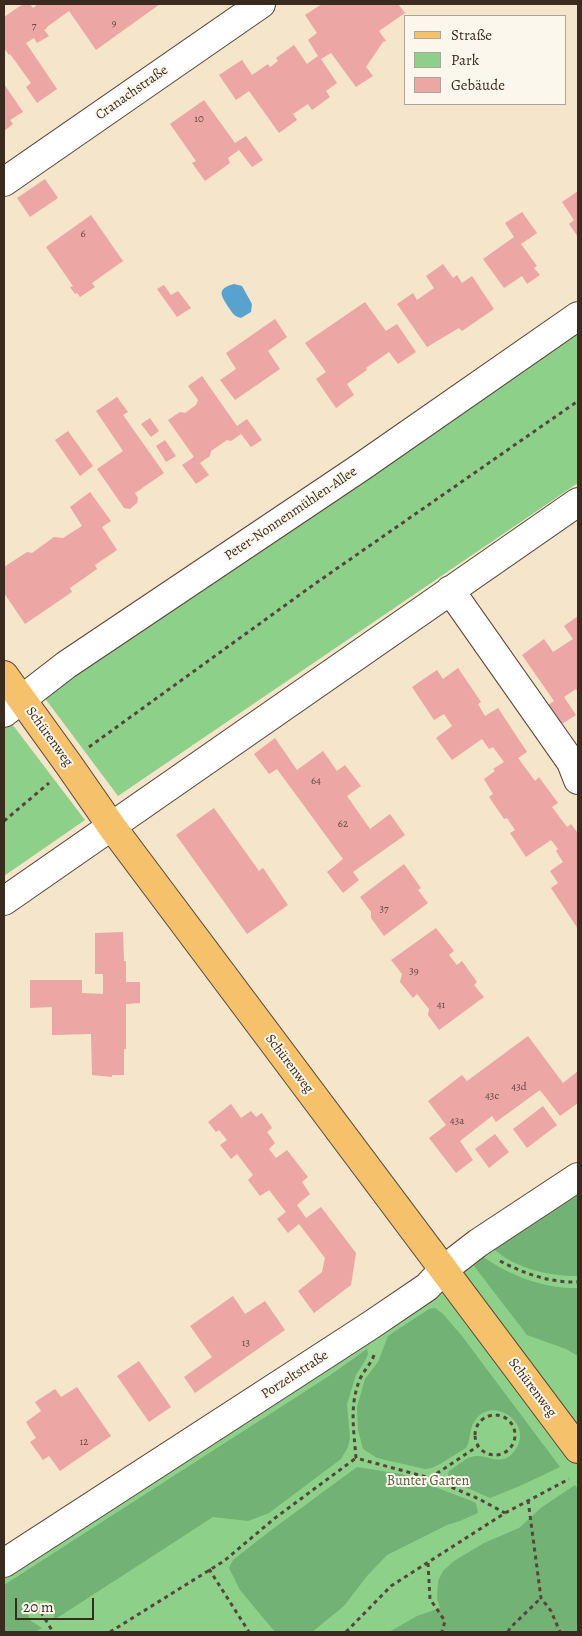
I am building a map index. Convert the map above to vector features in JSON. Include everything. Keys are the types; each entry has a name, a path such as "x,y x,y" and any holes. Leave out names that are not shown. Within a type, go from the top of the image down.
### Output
{"main road":[{"name":"Schürenweg","path":"4,675 13,706 70,765 112,827 578,1449"}],"street":[{"name":"Cranachstraße","path":"4,182 261,4"},
{"name":"Peter-Nonnenmühlen-Allee","path":"13,706 66,666 352,473 578,316"},
{"path":"4,901 578,502"},
{"path":"450,590 576,766"},
{"name":"Porzeltstraße","path":"4,1563 371,1325 427,1287 444,1270 478,1243 578,1177"}],"path":[{"path":"4,821 70,765 94,741 324,577 578,401"},
{"path":"478,1243 493,1257 514,1269 562,1283 578,1282"},
{"path":"356,1458 352,1407 361,1377 372,1362 376,1350 371,1325"},
{"path":"498,1415 509,1420 516,1429 515,1441 509,1451 504,1454 498,1456 487,1454 478,1446 475,1435 476,1430 478,1424 487,1416 498,1415"},
{"path":"430,1478 478,1446"},
{"path":"356,1458 430,1478 479,1499 504,1513"},
{"path":"110,1632 224,1561 275,1518 356,1458"},
{"path":"346,1632 391,1586 504,1513 569,1480"},
{"path":"528,1500 541,1598 551,1611 560,1632"},
{"path":"428,1562 430,1599 445,1621 442,1632"},
{"path":"209,1569 249,1632"},
{"path":"508,1632 541,1598"},
{"path":"40,1612 53,1632"}],"green space":[{"path":"578,325 578,483 118,796 44,697"},
{"path":"6,716 85,820 4,876 4,718"},
{"name":"Bunter Garten","path":"578,1189 578,1632 4,1632 4,1579 432,1301 479,1253"},
{"path":"578,1194 578,1276 556,1275 533,1270 511,1261 493,1248"},
{"path":"483,1257 505,1270 540,1284 578,1288 578,1356 566,1349 527,1335 474,1266"},
{"path":"435,1308 443,1314 462,1336 560,1467 490,1498 447,1479 449,1471 473,1456 498,1460 512,1454 519,1443 520,1433 516,1423 501,1411 491,1410 482,1414 474,1422 466,1448 432,1468 425,1469 377,1458 363,1449 358,1430 357,1407 365,1379 378,1362 388,1336 429,1309"},
{"path":"367,1349 368,1354 356,1375 347,1404 350,1438 348,1447 341,1459 269,1513 248,1521 213,1517 54,1620 54,1608 48,1601 35,1600 26,1611 31,1621 42,1628 35,1632 4,1632 4,1585 329,1376"},
{"path":"357,1467 401,1474 476,1503 478,1513 447,1525 387,1555 367,1576 344,1606 312,1632 275,1632 240,1590 229,1568 233,1560"},
{"path":"575,1485 578,1489 578,1632 389,1632 417,1616 440,1608 437,1598 438,1581 443,1571 454,1561 484,1543 519,1528 542,1507"}],"water":[{"path":"234,284 242,286 252,304 251,312 241,318 233,313 224,301 222,294 224,288"}],"building":[{"path":"23,4 30,4 33,8 38,4 160,4 96,50 69,11 44,30 49,36 37,43 34,38 26,43 57,89 37,103 26,87 31,83 4,48 4,17"},
{"path":"322,4 398,4 405,13 379,31 386,41 383,42 366,67 373,76 356,87 331,53 321,59 337,83 326,91 330,97 312,110 308,104 293,114 297,120 279,133 249,91 236,100 219,75 242,60 252,75 268,64 270,67 278,61 276,58 294,45 307,64 318,56 308,40 317,33 305,15"},
{"path":"4,84 23,112 10,120 13,124 4,131"},
{"path":"204,100 235,143 246,136 263,160 252,167 239,150 228,158 230,163 205,181 192,163 196,161 170,124"},
{"path":"45,179 58,198 30,217 17,198"},
{"path":"578,191 578,237 569,224 574,220 562,202"},
{"path":"522,212 537,233 521,244 537,266 534,268 540,275 527,284 522,276 504,288 483,259 514,237 505,223"},
{"path":"91,215 123,261 92,283 95,287 80,297 70,287 73,286 46,247"},
{"path":"443,264 453,278 457,275 462,283 472,276 494,309 462,331 459,328 427,347 397,304 413,293 417,300 434,288 426,276"},
{"path":"164,285 171,295 178,291 191,308 177,317 157,289"},
{"path":"365,302 386,331 397,324 416,352 398,364 389,352 366,368 367,370 347,384 354,395 336,408 316,379 326,372 305,343"},
{"path":"275,319 287,337 268,351 280,369 235,400 220,380 236,369 226,353"},
{"path":"202,376 237,426 247,419 262,440 251,447 241,434 231,441 227,440 211,451 210,456 200,463 209,475 196,484 182,465 194,457 168,420 180,412 185,413 196,405 198,400 188,386"},
{"path":"117,397 128,412 123,415 164,473 135,493 138,498 137,503 130,509 124,508 97,469 123,451 96,411"},
{"path":"150,418 159,431 151,437 141,424"},
{"path":"68,431 93,466 80,476 55,440"},
{"path":"165,440 176,456 166,462 156,446"},
{"path":"90,492 111,521 102,527 117,550 95,565 97,569 70,588 72,592 25,624 4,593 4,567 27,552 32,553 54,537 63,538 82,526 70,507"},
{"path":"578,616 578,693 576,689 564,697 576,715 557,727 544,708 554,701 522,655 544,639 553,652 573,639 564,626"},
{"path":"458,668 481,702 478,704 485,716 498,708 527,752 518,758 535,781 539,777 558,803 552,807 567,827 571,824 578,833 578,929 551,888 558,883 550,871 563,862 556,851 558,849 551,840 526,857 510,833 515,830 507,818 504,819 489,797 493,794 484,779 495,771 493,769 504,762 493,747 489,749 482,739 452,760 436,738 452,726 444,714 434,720 412,687 437,670 443,679"},
{"path":"275,738 297,770 323,751 337,771 345,765 361,786 347,796 370,829 390,814 405,835 353,872 359,880 343,893 327,872 343,859 277,769 269,774 254,754"},
{"path":"214,808 259,871 263,868 288,905 247,934 176,835"},
{"path":"404,864 421,888 418,890 428,903 384,936 371,918 371,912 360,897"},
{"path":"436,928 454,951 449,955 457,965 462,961 477,982 474,985 484,997 439,1030 428,1015 429,1009 417,994 413,998 400,982 402,974 391,960"},
{"path":"123,932 126,982 140,982 140,1003 126,1004 124,1075 112,1075 112,1077 92,1075 91,1034 52,1035 52,1007 30,1008 30,980 82,980 82,993 103,994 103,974 95,974 95,933"},
{"path":"528,1036 563,1083 578,1071 578,1103 560,1116 540,1090 496,1122 492,1116 460,1141 473,1160 456,1173 429,1138 446,1125 428,1101 462,1075 467,1081"},
{"path":"231,1104 241,1118 251,1111 256,1117 262,1113 272,1128 267,1132 275,1143 269,1149 276,1158 287,1150 308,1177 302,1182 310,1194 297,1205 306,1218 321,1207 356,1253 351,1285 314,1313 298,1291 322,1272 325,1258 299,1224 288,1233 277,1219 286,1212 269,1190 260,1196 248,1180 253,1175 237,1154 231,1159 220,1145 227,1140 219,1130 216,1132 208,1122"},
{"path":"543,1106 557,1125 527,1148 513,1129"},
{"path":"495,1134 509,1152 489,1168 475,1149"},
{"path":"233,1296 245,1314 265,1301 285,1330 195,1393 184,1377 212,1357 190,1326"},
{"path":"139,1361 171,1407 149,1422 117,1376"},
{"path":"77,1387 111,1436 60,1471 49,1456 43,1460 30,1442 36,1438 26,1422 41,1411 35,1402 55,1389 61,1397"}]}
